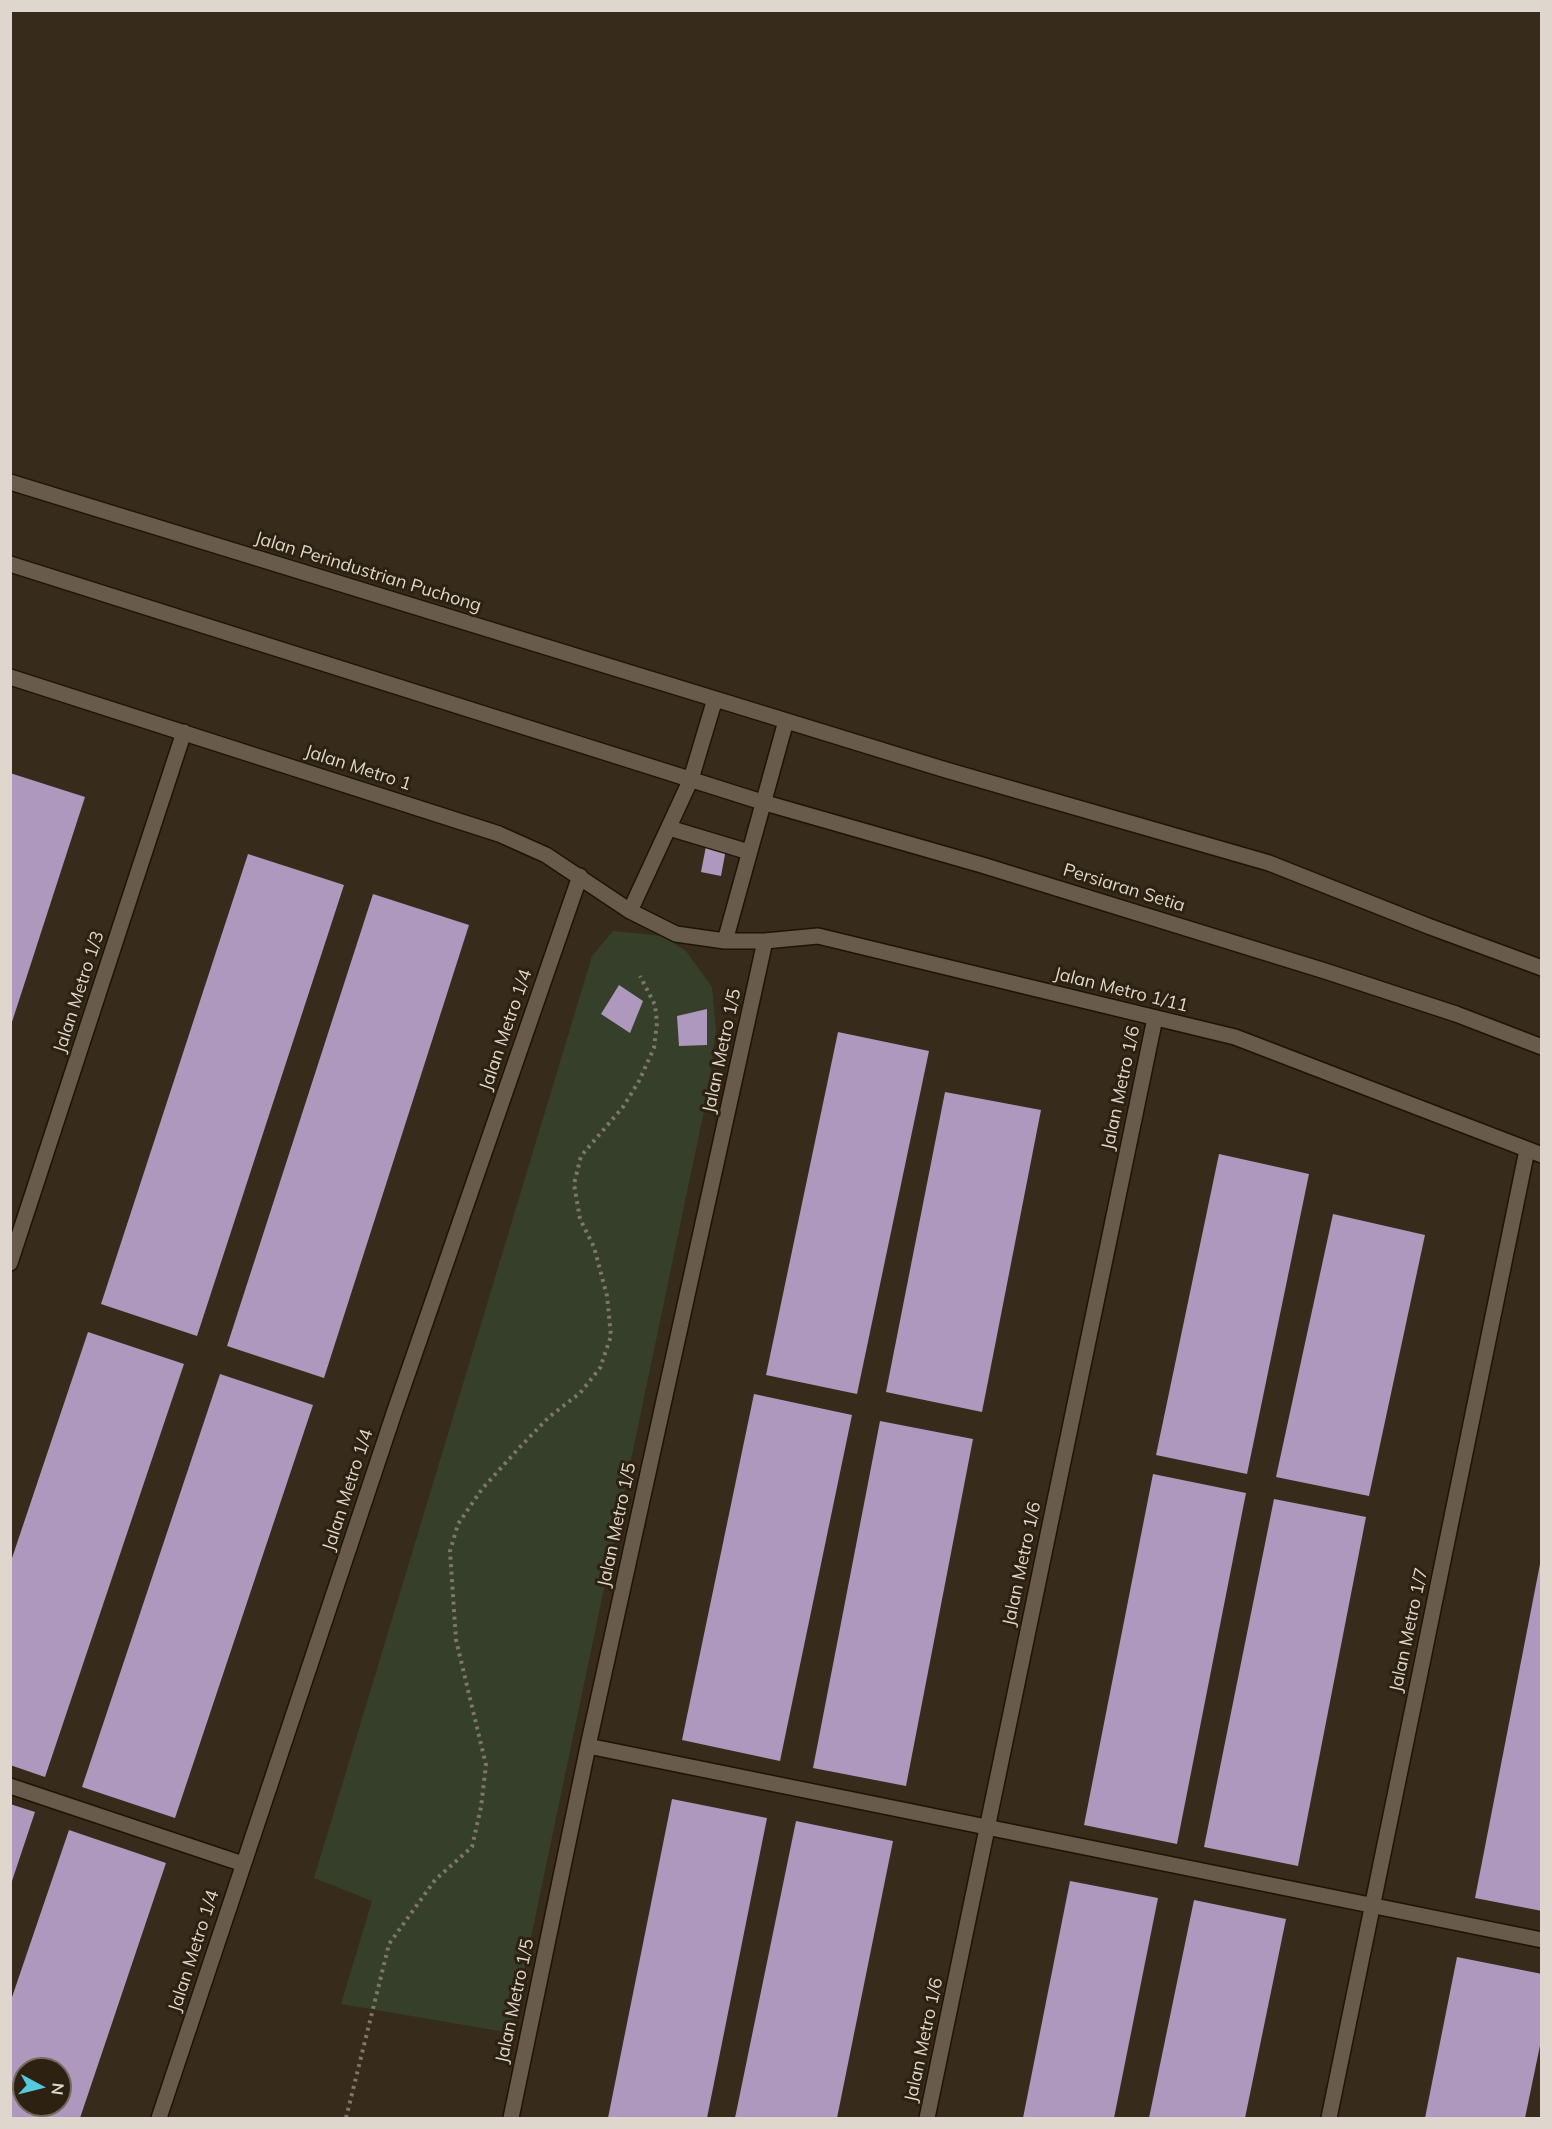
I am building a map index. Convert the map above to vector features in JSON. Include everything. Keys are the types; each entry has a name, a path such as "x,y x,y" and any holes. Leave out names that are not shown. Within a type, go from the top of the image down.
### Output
{"street":[{"name":"Jalan Perindustrian Puchong","path":"10,482 715,699"},
{"path":"10,564 691,779"},
{"name":"Jalan Metro 1","path":"10,677 499,834 546,855 630,911 676,934"},
{"path":"630,911 691,779 715,699 946,770 1269,863 1542,968"},
{"path":"725,941 786,721"},
{"name":"Jalan Metro 1/3","path":"10,1263 184,732"},
{"name":"Persiaran Setia","path":"691,779 1186,927 1456,1014 1542,1047"},
{"path":"669,828 749,852"},
{"name":"Jalan Metro 1/4","path":"159,2118 394,1413 580,876"},
{"name":"Jalan Metro 1/11","path":"676,934 725,941 765,941 818,936 1235,1037 1534,1153"},
{"name":"Jalan Metro 1/5","path":"511,2118 588,1746 765,941"},
{"name":"Jalan Metro 1/6","path":"927,2118 1155,1018"},
{"name":"Jalan Metro 1/7","path":"1329,2118 1372,1905 1534,1153"},
{"path":"588,1746 1542,1940"},
{"path":"10,1786 243,1864"}],"path":[{"path":"346,2118 389,1944 435,1880 472,1847 481,1807 486,1765 456,1640 450,1551 458,1524 482,1489 519,1447 549,1417 580,1393 600,1368 611,1336 607,1296 594,1247 580,1219 574,1184 581,1156 623,1107 639,1082 654,1048 657,1023 655,1005 640,976"}],"green space":[{"path":"613,931 663,936 686,951 712,987 716,1029 708,1092 511,2033 341,2004 372,1901 314,1878 592,956"}],"building":[{"path":"10,773 85,797 11,1025 10,1025"},
{"path":"706,846 726,849 721,876 701,872"},
{"path":"248,854 344,885 197,1336 101,1304"},
{"path":"373,894 469,925 324,1378 227,1346"},
{"path":"619,985 643,1001 630,1033 601,1014"},
{"path":"707,1009 707,1045 679,1046 677,1016"},
{"path":"838,1032 929,1051 857,1394 766,1375"},
{"path":"945,1092 1041,1110 982,1412 886,1392"},
{"path":"1219,1154 1309,1174 1247,1474 1156,1455"},
{"path":"1333,1214 1425,1235 1369,1496 1276,1477"},
{"path":"88,1332 184,1364 45,1777 10,1765 10,1564"},
{"path":"220,1374 313,1405 175,1818 82,1787"},
{"path":"754,1394 852,1415 780,1761 682,1740"},
{"path":"880,1421 973,1439 906,1786 813,1768"},
{"path":"1153,1474 1246,1493 1177,1844 1084,1825"},
{"path":"1274,1499 1366,1517 1298,1866 1204,1847"},
{"path":"1540,1564 1542,1565 1542,1911 1475,1898"},
{"path":"672,1799 767,1818 707,2118 608,2118"},
{"path":"10,1804 35,1812 11,1884 10,1884"},
{"path":"796,1821 893,1841 837,2118 735,2118"},
{"path":"69,1830 166,1863 80,2118 10,2118 10,2003"},
{"path":"1070,1881 1158,1898 1114,2118 1023,2118"},
{"path":"1194,1900 1286,1919 1245,2118 1149,2118"},
{"path":"1457,1957 1542,1974 1542,2036 1525,2118 1425,2118"}]}
